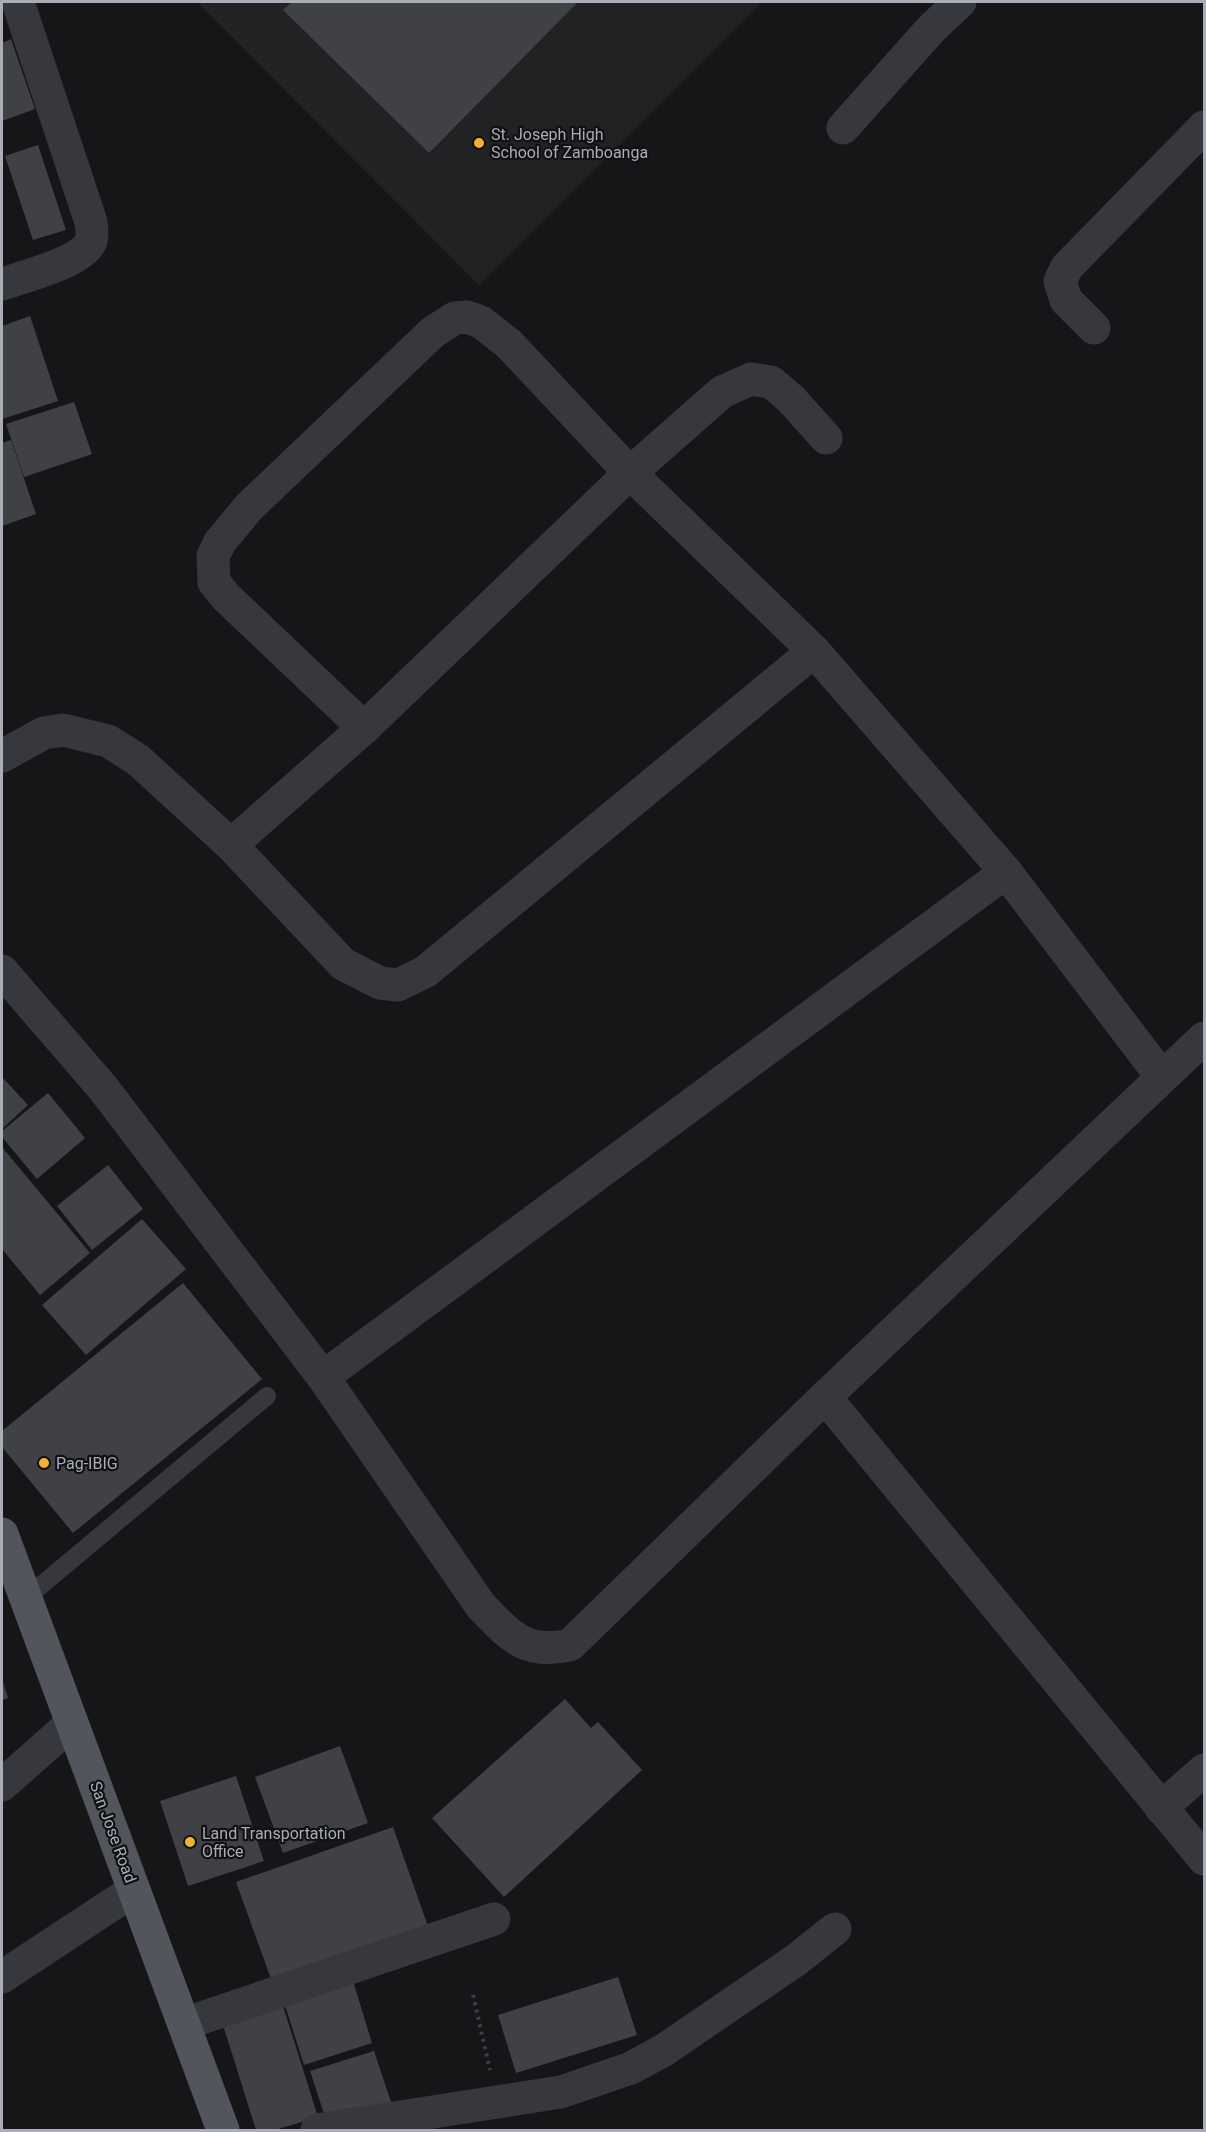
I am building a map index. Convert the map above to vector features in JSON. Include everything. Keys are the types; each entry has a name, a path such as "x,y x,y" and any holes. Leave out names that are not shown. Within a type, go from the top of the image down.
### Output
{"main road":[{"name":"San Jose Road","path":"2,1534 223,2130"}],"street":[{"path":"843,128 932,28 960,2"},
{"path":"2,284 77,257 91,243 92,234 91,222 14,9"},
{"path":"1094,328 1066,300 1060,281 1067,267 1204,127"},
{"path":"364,728 226,597 214,582 213,556 220,542 249,507 338,421 433,332 455,318 467,317 481,322 509,344 630,473 814,651 1006,872 1162,1077"},
{"path":"231,845 364,728 630,473 722,392 751,379 771,382 791,399 826,438"},
{"path":"2,756 44,734 63,730 108,741 138,760 231,845 343,964 380,984 398,986 425,972 814,651"},
{"path":"323,1377 1006,872"},
{"path":"2,971 103,1088 323,1377 482,1606 510,1636 533,1648 555,1649 570,1645 825,1397 1204,1038"},
{"path":"825,1397 1204,1859"},
{"path":"2,1785 72,1723"},
{"path":"1161,1808 1204,1770"},
{"path":"2,1977 135,1890"},
{"path":"184,2024 494,1919"},
{"path":"317,2130 561,2092 631,2068 735,2002 835,1929"}],"lane":[{"path":"26,1598 267,1396"}],"path":[{"path":"473,1995 497,2103"}],"shaded area":[{"name":"St. Joseph High School of Zamboanga","path":"197,2 762,2 479,285"}],"building":[{"path":"292,2 578,2 429,153 283,10"},
{"path":"11,39 35,109 2,121 2,43"},
{"path":"38,145 66,230 33,240 5,156"},
{"path":"30,316 58,401 2,419 2,326"},
{"path":"74,402 92,454 24,477 6,424"},
{"path":"11,440 36,514 2,526 2,443"},
{"path":"2,1077 28,1105 2,1129"},
{"path":"48,1093 85,1138 37,1179 2,1137 2,1131"},
{"path":"2,1147 90,1253 40,1295 2,1249"},
{"path":"108,1165 143,1209 92,1250 57,1206"},
{"path":"142,1219 186,1269 86,1355 42,1305"},
{"path":"183,1283 262,1379 73,1533 2,1447 2,1431"},
{"path":"2,1679 8,1698 2,1700"},
{"path":"565,1699 591,1728 598,1722 642,1770 504,1897 432,1818"},
{"path":"340,1746 368,1823 283,1853 255,1777"},
{"path":"236,1776 264,1861 188,1886 160,1801"},
{"path":"393,1827 431,1935 275,1990 236,1882"},
{"path":"618,1977 637,2035 516,2073 498,2015"},
{"path":"353,1981 372,2043 304,2065 284,2002"},
{"path":"283,2006 318,2117 275,2130 256,2130 223,2025"},
{"path":"374,2051 392,2105 328,2126 310,2071"}],"place":[{"name":"St. Joseph High School of Zamboanga","path":"479,143"},
{"name":"Pag-IBIG","path":"44,1463"},
{"name":"Land Transportation Office","path":"190,1842"}]}
